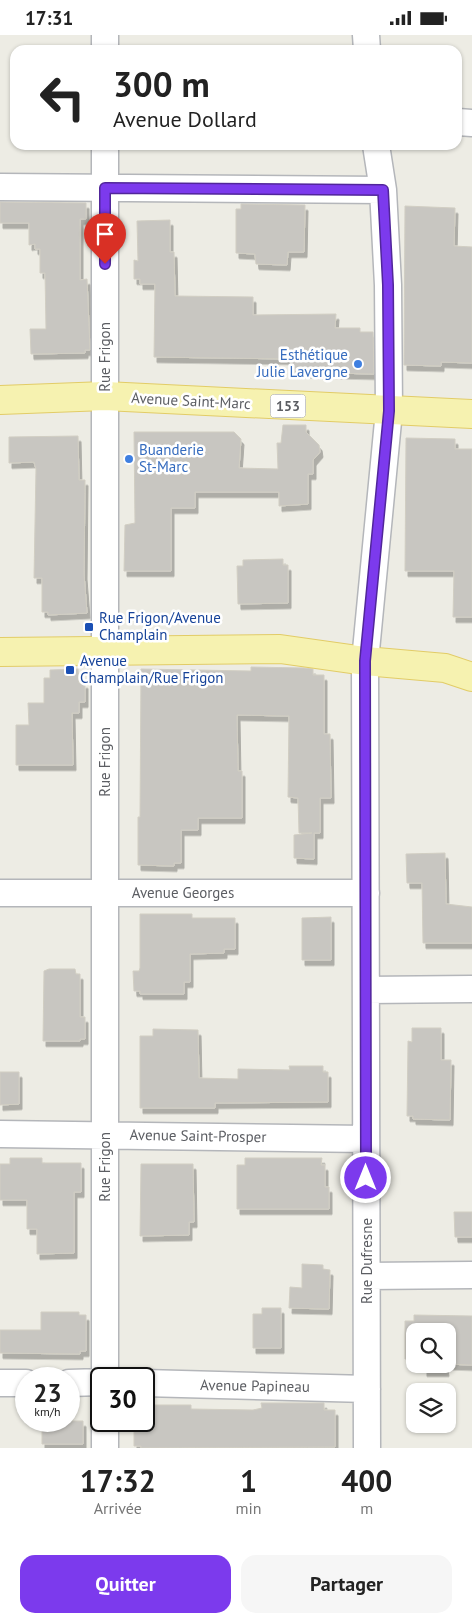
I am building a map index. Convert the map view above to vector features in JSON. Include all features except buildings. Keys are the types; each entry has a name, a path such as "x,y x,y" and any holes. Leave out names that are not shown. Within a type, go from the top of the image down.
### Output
{"main road":[{"name":"Avenue Saint-Marc","path":"0,400 105,396 472,414"},
{"path":"0,652 280,649 365,661 445,668 472,677"}],"street":[{"name":"Rue Frigon","path":"105,150 105,1367"},
{"name":"Rue Dufresne","path":"367,1448 365,661 389,411 388,285 383,190 377,150"},
{"path":"0,187 383,190"},
{"name":"Avenue Georges","path":"0,893 366,893"},
{"path":"366,990 472,989"},
{"name":"Avenue Saint-Prosper","path":"0,1134 366,1139"},
{"path":"367,1276 472,1275"},
{"path":"0,1383 15,1383"},
{"name":"Avenue Papineau","path":"155,1383 367,1389"},
{"path":"105,1432 105,1448"}],"place":[{"name":"Esthétique Julie Lavergne","path":"358,364"},
{"name":"Buanderie St-Marc","path":"129,459"},
{"name":"Rue Frigon/Avenue Champlain","path":"89,627"},
{"name":"Avenue Champlain/Rue Frigon","path":"70,670"}],"route":[{"path":"105,264 105,188 383,190 388,285 389,411 365,661 366,1178"}]}
